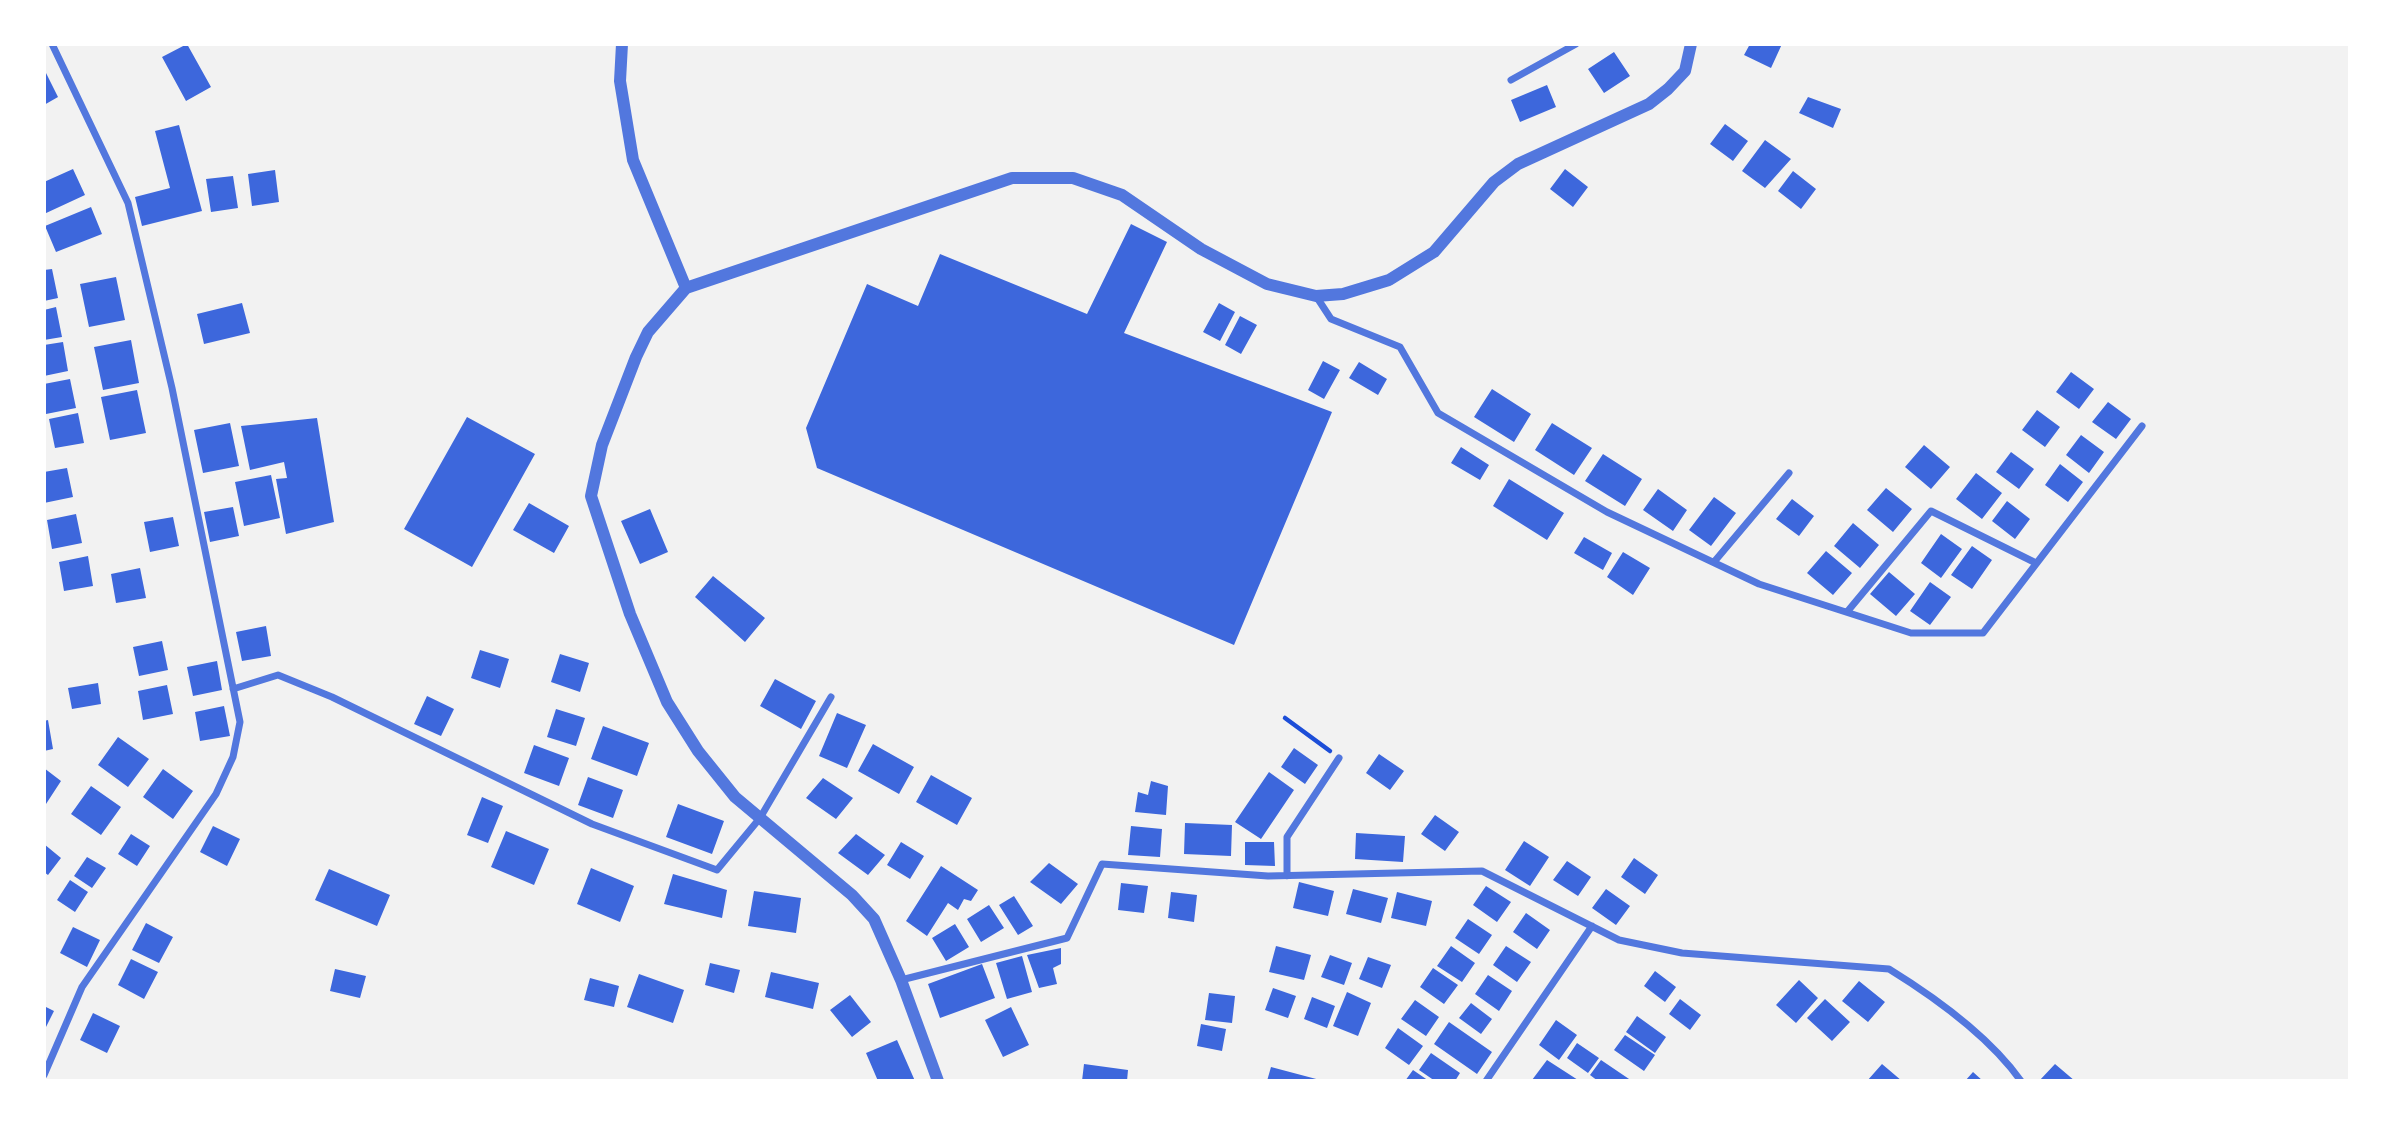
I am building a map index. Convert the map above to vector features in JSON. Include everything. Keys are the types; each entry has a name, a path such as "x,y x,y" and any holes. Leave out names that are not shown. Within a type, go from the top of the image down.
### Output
{"street":[{"path":"44,1075 82,987 216,794 233,757 240,722 172,388 128,203 52,44"},
{"path":"622,44 620,80 633,160 686,288"},
{"path":"1511,80 1576,44"},
{"path":"938,1081 901,980 874,919 852,895 734,797 698,751 667,702 630,614 591,496 602,445 648,332 686,288 1012,178 1073,178 1122,195 1201,248 1267,284 1316,296 1343,294 1389,280 1434,252 1494,182 1518,164 1649,104 1685,71 1691,44"},
{"path":"1316,296 1331,319 1400,347 1438,413 1607,512 1759,584 1911,632 1983,633 2142,426"},
{"path":"1714,562 1790,473"},
{"path":"1847,612 1931,511 2036,564"},
{"path":"233,689 278,675 332,697 592,824 717,870 760,818 831,697"},
{"path":"1287,876 1287,837 1339,758"},
{"path":"901,980 1067,938 1102,864 1268,876 1482,871 1619,940 1682,953 1889,969 1918,987 1995,1049 2021,1081"},
{"path":"1486,1081 1592,926"}],"path":[{"path":"1285,718 1339,758"}],"building":[{"path":"187,44 211,87 186,101 162,57"},
{"path":"1750,44 1782,44 1771,68 1744,55"},
{"path":"1614,52 1630,76 1604,93 1588,69"},
{"path":"44,69 58,97 44,105"},
{"path":"1547,85 1556,107 1520,122 1511,100"},
{"path":"1808,97 1841,109 1833,128 1799,113"},
{"path":"1725,124 1748,141 1733,161 1710,144"},
{"path":"179,125 202,211 142,226 135,197 170,188 155,131"},
{"path":"1765,140 1791,159 1765,188 1742,171"},
{"path":"73,169 85,195 44,214 44,182"},
{"path":"1565,169 1588,187 1573,207 1550,189"},
{"path":"275,170 279,202 252,206 248,174"},
{"path":"1793,171 1816,189 1801,209 1778,191"},
{"path":"233,176 238,208 211,212 206,179"},
{"path":"91,207 102,234 56,252 45,226"},
{"path":"1131,224 1167,242 1124,333 1332,412 1234,645 817,468 806,428 867,284 918,306 940,254 1087,314"},
{"path":"52,269 58,298 44,301 44,270"},
{"path":"116,277 125,320 89,327 80,284"},
{"path":"242,303 250,333 204,344 197,314"},
{"path":"1219,303 1235,312 1220,341 1203,332"},
{"path":"56,307 62,337 44,340 44,310"},
{"path":"1240,316 1257,325 1241,354 1225,345"},
{"path":"131,340 139,383 103,390 94,347"},
{"path":"63,342 68,371 44,376 44,345"},
{"path":"1323,361 1340,370 1324,399 1308,390"},
{"path":"1359,362 1387,379 1378,395 1349,378"},
{"path":"2071,372 2094,389 2079,409 2056,392"},
{"path":"70,379 76,408 46,414 44,384"},
{"path":"1492,389 1531,414 1514,442 1474,417"},
{"path":"137,390 146,433 110,440 101,397"},
{"path":"2108,402 2131,419 2116,439 2092,422"},
{"path":"2037,410 2060,427 2045,447 2022,430"},
{"path":"78,413 84,443 55,448 49,419"},
{"path":"467,417 535,454 472,567 404,529"},
{"path":"317,418 334,522 286,534 276,479 287,478 284,462 250,470 241,426"},
{"path":"230,423 239,466 203,473 194,430"},
{"path":"1552,423 1592,448 1574,475 1535,450"},
{"path":"2081,435 2104,452 2089,473 2066,455"},
{"path":"1924,445 1950,467 1931,489 1905,467"},
{"path":"1461,447 1489,465 1480,480 1451,463"},
{"path":"2011,452 2034,469 2019,489 1996,472"},
{"path":"1603,454 1642,479 1625,506 1585,481"},
{"path":"2060,464 2083,482 2068,502 2045,485"},
{"path":"67,468 73,497 44,503 44,472"},
{"path":"1976,473 2002,493 1982,519 1956,499"},
{"path":"271,475 280,518 244,526 235,482"},
{"path":"1509,479 1564,513 1547,540 1493,506"},
{"path":"1886,488 1912,509 1893,532 1867,510"},
{"path":"1658,489 1687,510 1673,531 1643,510"},
{"path":"1714,497 1736,513 1711,546 1689,530"},
{"path":"1792,499 1814,516 1799,536 1776,519"},
{"path":"2007,501 2030,519 2015,539 1992,521"},
{"path":"529,503 569,526 554,553 513,530"},
{"path":"233,507 239,536 210,542 204,512"},
{"path":"650,509 668,552 640,564 621,521"},
{"path":"76,514 82,543 52,549 47,520"},
{"path":"173,517 179,546 150,552 144,522"},
{"path":"1853,523 1879,545 1860,568 1834,546"},
{"path":"1941,534 1962,549 1941,578 1921,563"},
{"path":"1584,537 1612,553 1603,570 1574,553"},
{"path":"1972,546 1992,560 1972,589 1951,575"},
{"path":"1826,551 1852,573 1833,595 1807,573"},
{"path":"1623,552 1650,568 1633,595 1607,577"},
{"path":"88,556 93,586 64,591 59,562"},
{"path":"140,568 146,598 116,603 111,574"},
{"path":"1889,572 1915,594 1896,616 1870,594"},
{"path":"713,576 765,618 745,642 695,597"},
{"path":"1930,582 1951,597 1930,625 1910,611"},
{"path":"266,626 271,656 242,661 236,632"},
{"path":"162,641 168,670 139,676 133,647"},
{"path":"480,650 509,659 500,688 471,678"},
{"path":"560,654 589,663 580,692 551,682"},
{"path":"217,661 222,690 193,696 187,667"},
{"path":"775,679 816,701 801,729 760,706"},
{"path":"98,683 101,704 72,709 68,688"},
{"path":"167,685 173,714 143,720 138,691"},
{"path":"427,696 454,709 441,736 414,724"},
{"path":"224,706 230,736 200,741 195,712"},
{"path":"556,709 585,718 576,746 547,737"},
{"path":"837,713 866,725 847,768 819,756"},
{"path":"48,720 53,749 44,751 44,721"},
{"path":"603,726 649,743 637,776 591,759"},
{"path":"118,737 149,759 128,787 98,765"},
{"path":"873,744 914,767 899,794 858,771"},
{"path":"534,745 569,758 559,786 524,773"},
{"path":"1294,748 1318,765 1305,784 1281,767"},
{"path":"1379,754 1404,771 1390,790 1366,773"},
{"path":"44,768 61,781 46,804 44,802"},
{"path":"163,769 193,791 173,819 143,797"},
{"path":"1269,772 1294,790 1261,839 1235,822"},
{"path":"931,775 972,798 957,825 916,802"},
{"path":"588,777 623,790 613,818 578,805"},
{"path":"823,778 853,798 836,819 806,798"},
{"path":"1151,781 1168,786 1166,815 1135,812 1138,792 1148,795"},
{"path":"91,786 121,807 101,835 71,814"},
{"path":"482,797 503,806 488,843 467,835"},
{"path":"678,804 724,821 712,854 666,837"},
{"path":"1435,815 1459,832 1445,851 1421,834"},
{"path":"1185,823 1232,825 1231,856 1184,854"},
{"path":"213,826 240,839 227,866 200,852"},
{"path":"1131,826 1162,829 1160,857 1128,855"},
{"path":"506,831 549,849 534,885 491,867"},
{"path":"1356,833 1405,836 1403,862 1355,859"},
{"path":"131,834 150,846 137,866 118,854"},
{"path":"856,834 885,855 868,875 838,853"},
{"path":"1524,841 1549,857 1530,886 1505,870"},
{"path":"901,842 924,856 910,879 887,865"},
{"path":"1245,842 1274,842 1275,866 1245,865"},
{"path":"44,844 61,858 48,875 44,872"},
{"path":"87,857 106,868 92,888 74,876"},
{"path":"1634,858 1658,875 1645,894 1621,877"},
{"path":"1567,861 1591,877 1578,896 1553,880"},
{"path":"1049,863 1078,884 1061,904 1030,882"},
{"path":"941,866 978,890 971,901 964,899 958,910 948,903 927,936 906,921"},
{"path":"591,868 634,886 620,922 577,904"},
{"path":"329,869 390,895 377,926 315,900"},
{"path":"673,874 727,890 722,918 664,904"},
{"path":"70,880 88,892 75,912 57,900"},
{"path":"1299,882 1334,891 1328,916 1293,908"},
{"path":"1121,883 1148,886 1144,913 1118,910"},
{"path":"1486,886 1511,902 1497,922 1473,905"},
{"path":"1353,889 1388,898 1381,923 1346,914"},
{"path":"1606,889 1630,906 1616,925 1592,908"},
{"path":"754,891 801,898 796,933 748,926"},
{"path":"1171,892 1197,895 1194,922 1168,918"},
{"path":"1397,892 1432,901 1426,926 1391,918"},
{"path":"1014,896 1033,926 1018,935 999,905"},
{"path":"989,905 1004,928 981,942 967,919"},
{"path":"1526,913 1550,930 1537,949 1513,932"},
{"path":"1468,919 1492,935 1479,954 1455,938"},
{"path":"146,923 173,937 159,963 132,950"},
{"path":"955,924 969,947 946,961 932,938"},
{"path":"73,927 100,940 87,967 60,953"},
{"path":"1276,946 1311,955 1304,980 1269,972"},
{"path":"1451,946 1475,963 1462,982 1437,966"},
{"path":"1506,946 1531,962 1517,982 1493,965"},
{"path":"1061,948 1061,964 1053,968 1057,984 1039,988 1027,955"},
{"path":"1330,955 1352,963 1344,985 1321,977"},
{"path":"1022,956 1032,992 1007,999 996,963"},
{"path":"1368,957 1391,965 1382,988 1359,979"},
{"path":"131,959 158,972 144,999 118,985"},
{"path":"710,963 740,970 734,993 705,985"},
{"path":"982,964 995,998 940,1018 928,984"},
{"path":"1433,968 1458,985 1444,1004 1420,987"},
{"path":"335,969 366,976 360,998 330,991"},
{"path":"1655,971 1676,987 1665,1002 1644,986"},
{"path":"771,972 819,983 813,1009 765,997"},
{"path":"639,974 684,990 673,1023 627,1007"},
{"path":"1488,975 1512,991 1499,1011 1475,994"},
{"path":"590,978 619,986 614,1007 584,1000"},
{"path":"1799,980 1818,998 1796,1023 1776,1005"},
{"path":"1859,981 1885,1002 1868,1022 1842,1001"},
{"path":"1273,988 1296,996 1288,1018 1265,1010"},
{"path":"1347,992 1371,1003 1358,1036 1333,1026"},
{"path":"1209,993 1235,996 1232,1023 1205,1020"},
{"path":"850,995 871,1022 852,1037 830,1010"},
{"path":"1312,997 1335,1006 1327,1028 1304,1019"},
{"path":"1680,999 1701,1015 1690,1030 1669,1014"},
{"path":"1825,999 1850,1022 1832,1041 1807,1018"},
{"path":"1415,1000 1439,1017 1426,1036 1401,1019"},
{"path":"1471,1003 1492,1019 1481,1034 1459,1018"},
{"path":"44,1006 54,1011 44,1031"},
{"path":"1011,1007 1029,1045 1003,1057 985,1020"},
{"path":"93,1013 120,1026 107,1053 80,1040"},
{"path":"1637,1016 1666,1037 1655,1053 1626,1032"},
{"path":"1556,1020 1577,1035 1559,1060 1539,1045"},
{"path":"1449,1022 1492,1052 1477,1074 1434,1044"},
{"path":"1201,1024 1226,1029 1222,1051 1197,1046"},
{"path":"1398,1028 1423,1046 1409,1065 1385,1048"},
{"path":"1625,1035 1655,1055 1644,1071 1614,1050"},
{"path":"897,1040 915,1081 878,1081 866,1053"},
{"path":"1577,1043 1599,1058 1588,1073 1567,1058"},
{"path":"1431,1053 1460,1073 1455,1081 1435,1081 1419,1070"},
{"path":"1547,1060 1578,1080 1532,1080"},
{"path":"1601,1060 1632,1081 1598,1081 1590,1075"},
{"path":"1084,1064 1128,1070 1127,1081 1082,1081"},
{"path":"1882,1064 1902,1081 1867,1081"},
{"path":"2055,1064 2075,1081 2039,1081"},
{"path":"1271,1067 1320,1080 1320,1081 1267,1081"},
{"path":"1413,1070 1429,1081 1405,1081"},
{"path":"1973,1072 1983,1081 1965,1081"}]}
